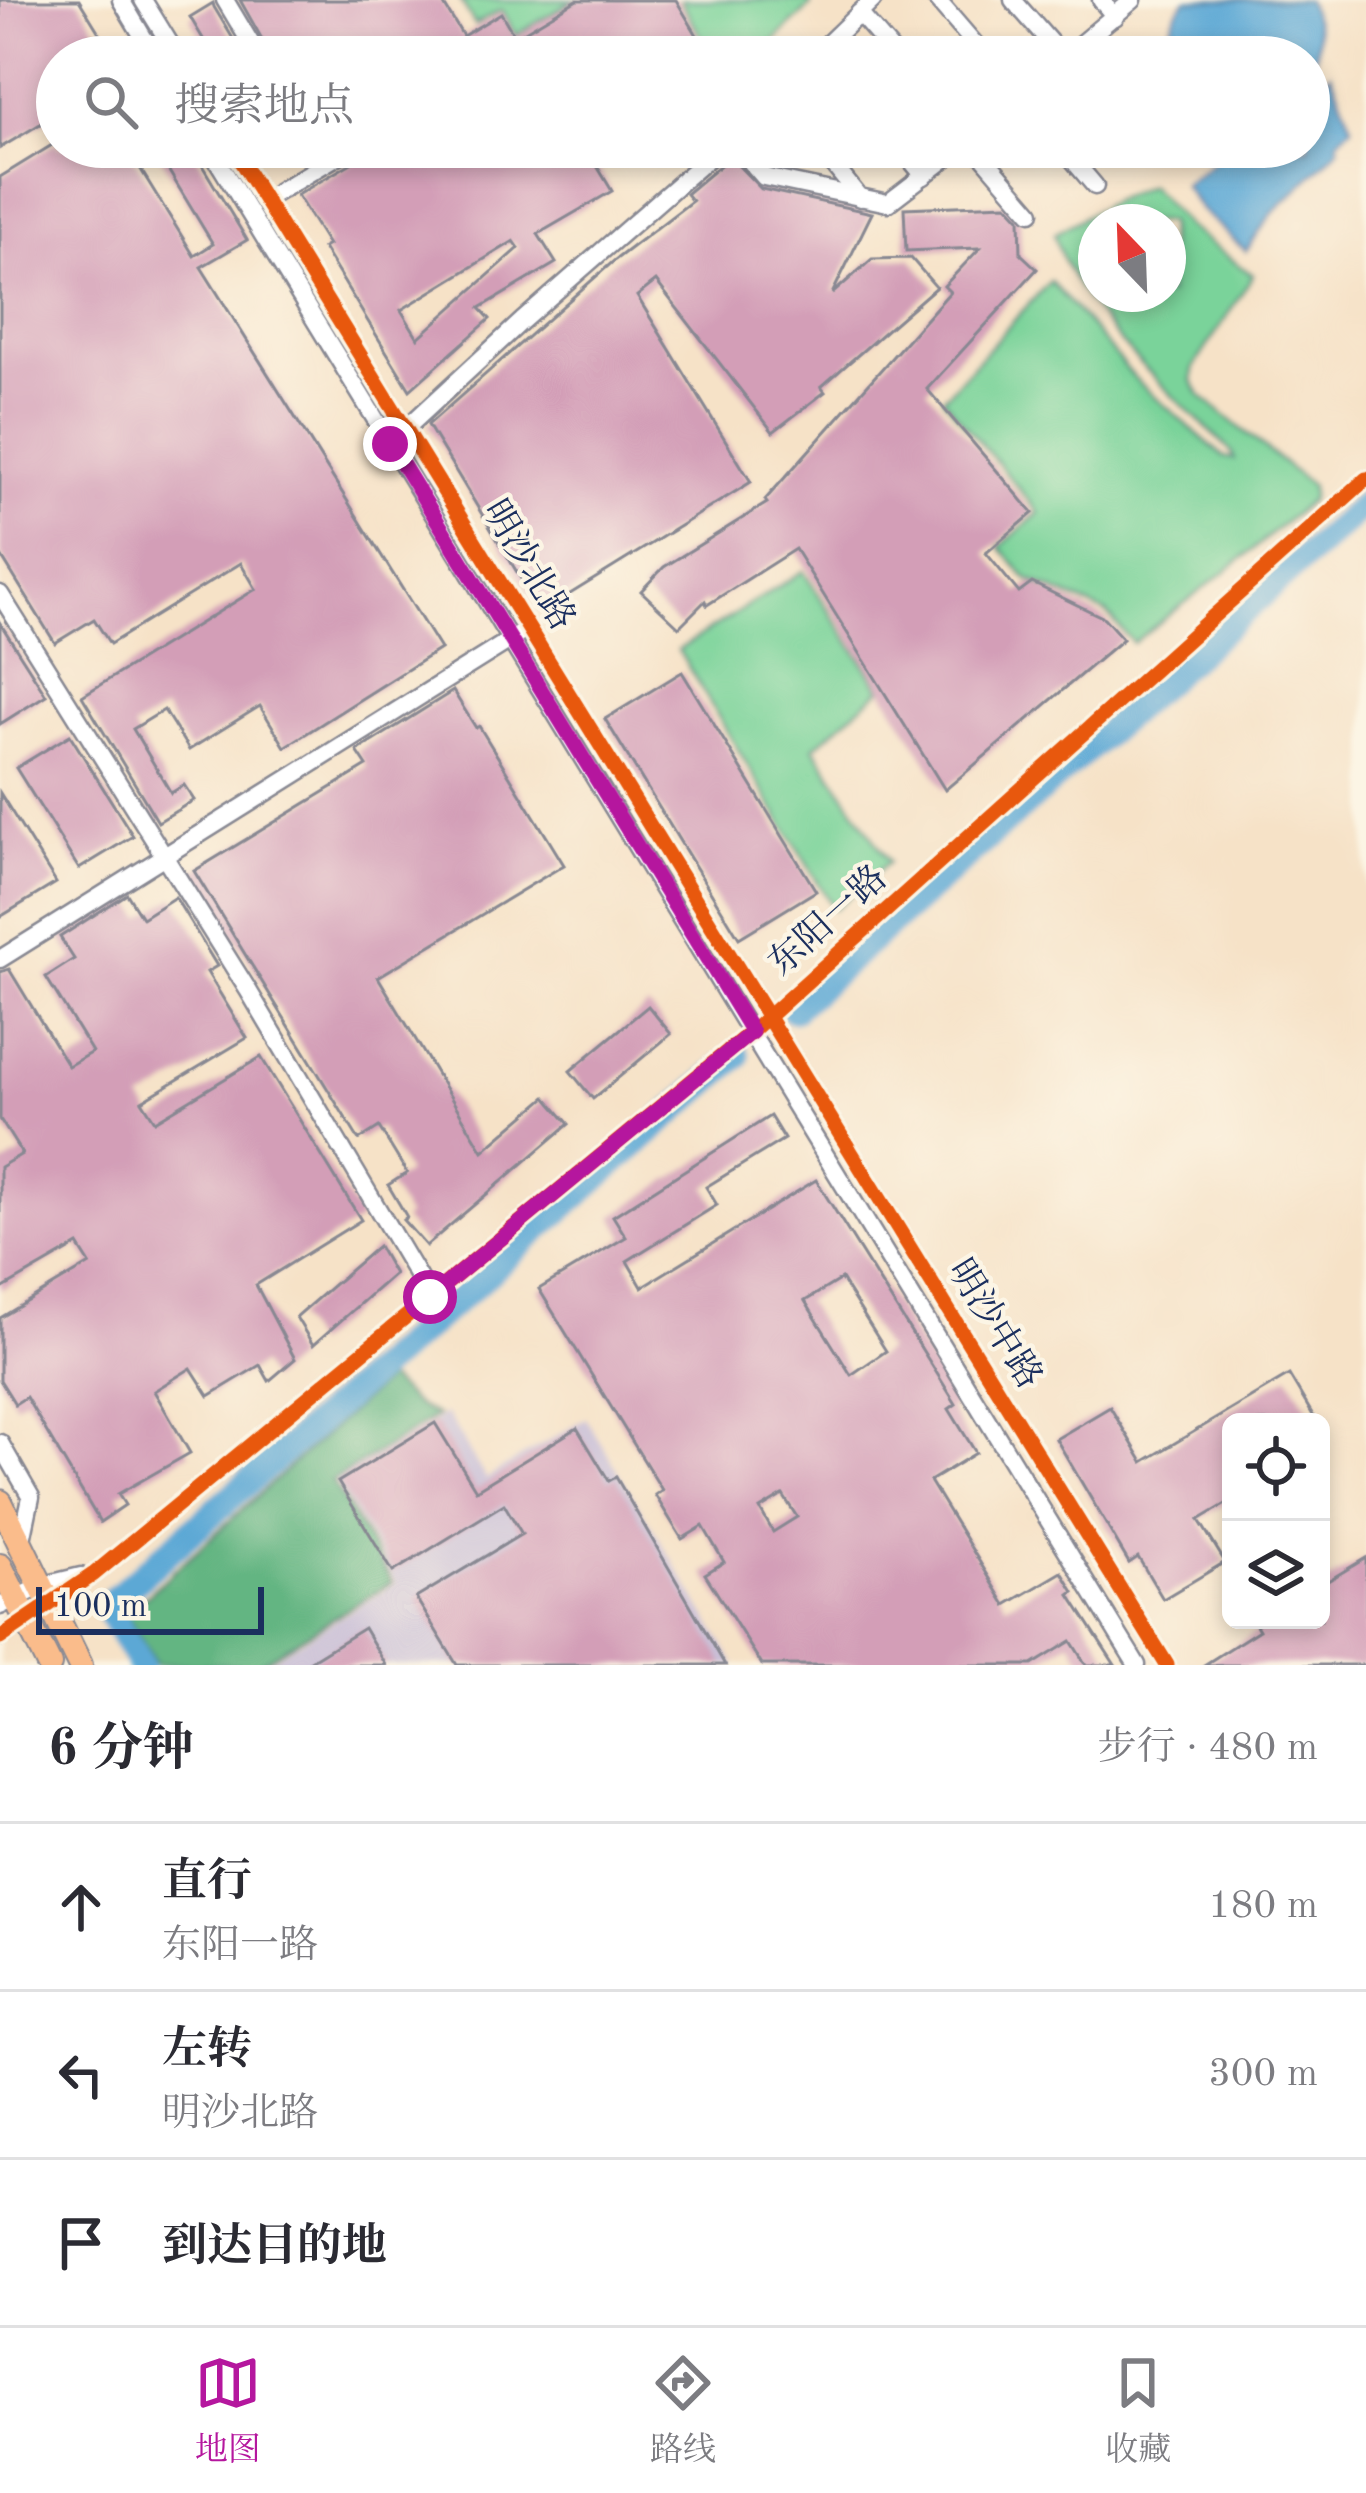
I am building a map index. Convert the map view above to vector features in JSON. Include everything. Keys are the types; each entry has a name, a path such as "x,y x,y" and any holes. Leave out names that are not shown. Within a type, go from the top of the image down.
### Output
{"highway":[{"path":"0,1502 80,1665"},
{"path":"0,1567 14,1607 49,1665"}],"street":[{"path":"121,0 142,36"},
{"path":"165,36 146,5 166,0"},
{"path":"224,0 246,36"},
{"path":"938,0 968,36"},
{"path":"1013,0 1045,36"},
{"path":"1101,0 1115,16"},
{"path":"1090,36 1133,0"},
{"path":"838,36 866,7 884,36"},
{"name":"明沙北路","path":"222,168 752,1032"},
{"name":"明沙北路","path":"245,168 768,1017"},
{"path":"265,200 318,168"},
{"path":"390,444 697,168"},
{"path":"756,168 764,177 888,203 934,168"},
{"path":"836,168 860,199"},
{"path":"917,168 924,176"},
{"path":"993,168 1031,212"},
{"path":"1080,168 1095,186"},
{"name":"东阳一路","path":"48,1593 94,1574 752,1032 1366,479"},
{"path":"0,594 165,856 430,1297"},
{"path":"0,959 530,628"},
{"name":"明沙中路","path":"768,1017 1167,1665"},
{"name":"明沙中路","path":"752,1032 1137,1665"},
{"path":"0,1443 31,1497 22,1540"},
{"path":"14,1607 48,1593"},
{"path":"0,1638 14,1607 48,1593"}],"shaded area":[{"path":"446,1414 486,1479 586,1418 736,1665 262,1665 396,1583 335,1481"}],"green space":[{"path":"460,0 574,0 516,35 501,10 475,25"},
{"path":"680,0 808,0 811,5 779,36 701,36"},
{"path":"1149,185 1166,204 1106,204"},
{"path":"1078,220 1078,286 1065,264 1054,234"},
{"path":"1186,226 1253,275 1193,369 1192,381 1201,396 1311,486 1311,499 1133,643 1107,613 1027,579 1000,547 1039,513 943,398 1050,281 1140,384 1224,457 1234,459 1096,312 1186,312"},
{"path":"803,571 881,689 814,747 889,862 834,909 678,650"},
{"path":"387,1379 437,1416 332,1481 392,1582 257,1665 156,1665 126,1614"}],"water":[{"path":"1186,0 1307,0 1317,36 1166,36"},
{"path":"1330,74 1352,126 1330,157"},
{"path":"1205,168 1319,168 1271,215 1246,251 1200,209 1183,185"}],"building":[{"path":"0,0 79,0 101,36 36,36 36,127 0,148"},
{"path":"240,0 441,0 463,36 260,36"},
{"path":"577,0 676,0 697,36 517,36"},
{"path":"213,3 231,36 201,36 190,17"},
{"path":"501,13 514,36 463,36"},
{"path":"36,155 36,168 140,168 194,256 213,244 167,168 204,168 247,240 201,267 440,649 285,747 260,706 189,750 164,710 133,729 171,793 184,785 194,800 158,822 82,696 256,589 241,563 110,644 94,619 55,643 0,554 0,177"},
{"path":"343,168 598,168 612,191 538,234 556,263 480,308 490,319 410,390 323,248 328,245 297,195","holes":["514,241 519,248 418,338 401,310"]},
{"path":"717,168 741,168 761,189 872,213 832,294 872,259 911,258 936,287 821,387 825,392 773,432 656,281 637,296 751,482 541,612 428,425 615,260 692,201 686,194"},
{"path":"1007,204 1020,218 1021,254 1037,269 927,389 1033,513 986,553 1019,593 1032,583 1104,618 1123,639 945,790 795,549 707,605 705,601 679,627 641,591 664,567 767,503 950,292 944,286 980,248 906,251 904,208"},
{"path":"0,623 46,695 0,724"},
{"path":"682,672 816,891 739,938 605,719"},
{"path":"453,691 564,865 378,977 483,1151 546,1097 569,1124 426,1246 403,1220 407,1217 388,1185 407,1173 379,1127 359,1140 194,871 367,766 357,751"},
{"path":"70,735 133,836 79,869 16,768"},
{"path":"0,793 56,883 0,917"},
{"path":"127,894 142,918 175,897 217,966 207,972 247,1038 142,1101 155,1121 261,1057 361,1220 256,1285 295,1359 269,1381 260,1365 209,1396 191,1368 154,1391 190,1453 118,1494 125,1505 100,1522 26,1397 15,1404 0,1380 0,1318 90,1264 78,1245 0,1290 0,1167 22,1154 0,1119 0,972 9,969 68,1066 92,1052 46,977 74,959 60,937"},
{"path":"648,1006 671,1034 593,1099 570,1071"},
{"path":"770,1116 784,1139 706,1187 717,1205 627,1261 642,1287 816,1180 956,1404 949,1409 976,1453 930,1481 1006,1605 1062,1572 1074,1592 1070,1595 1115,1665 1086,1665 1071,1641 1032,1665 762,1665 705,1574 724,1562 703,1526 682,1539 655,1495 662,1490 539,1289 626,1237 613,1216","holes":["841,1279 886,1351 851,1375 805,1301","783,1495 797,1517 773,1532 760,1509"]},
{"path":"378,1246 394,1274 313,1345 296,1317"},
{"path":"1289,1375 1312,1413 1225,1413"},
{"path":"1110,1407 1143,1462 1222,1415 1222,1506 1199,1520 1222,1564 1163,1599 1138,1557 1129,1563 1056,1439"},
{"path":"435,1423 476,1490 577,1428 609,1481 616,1477 725,1665 457,1665 416,1598 522,1534 504,1504 393,1572 338,1482"},
{"path":"1366,1558 1366,1665 1204,1665 1258,1629 1330,1629 1330,1580"},
{"path":"364,1628 386,1665 304,1665"}],"waterway":[{"path":"793,1009 1366,503"},
{"path":"140,1665 106,1606 737,1056"}],"cycle path":[{"path":"245,168 1167,1665"},
{"path":"0,1638 94,1574 751,1032 1366,479"}],"route":[{"path":"390,444 752,1032 430,1297"}]}
